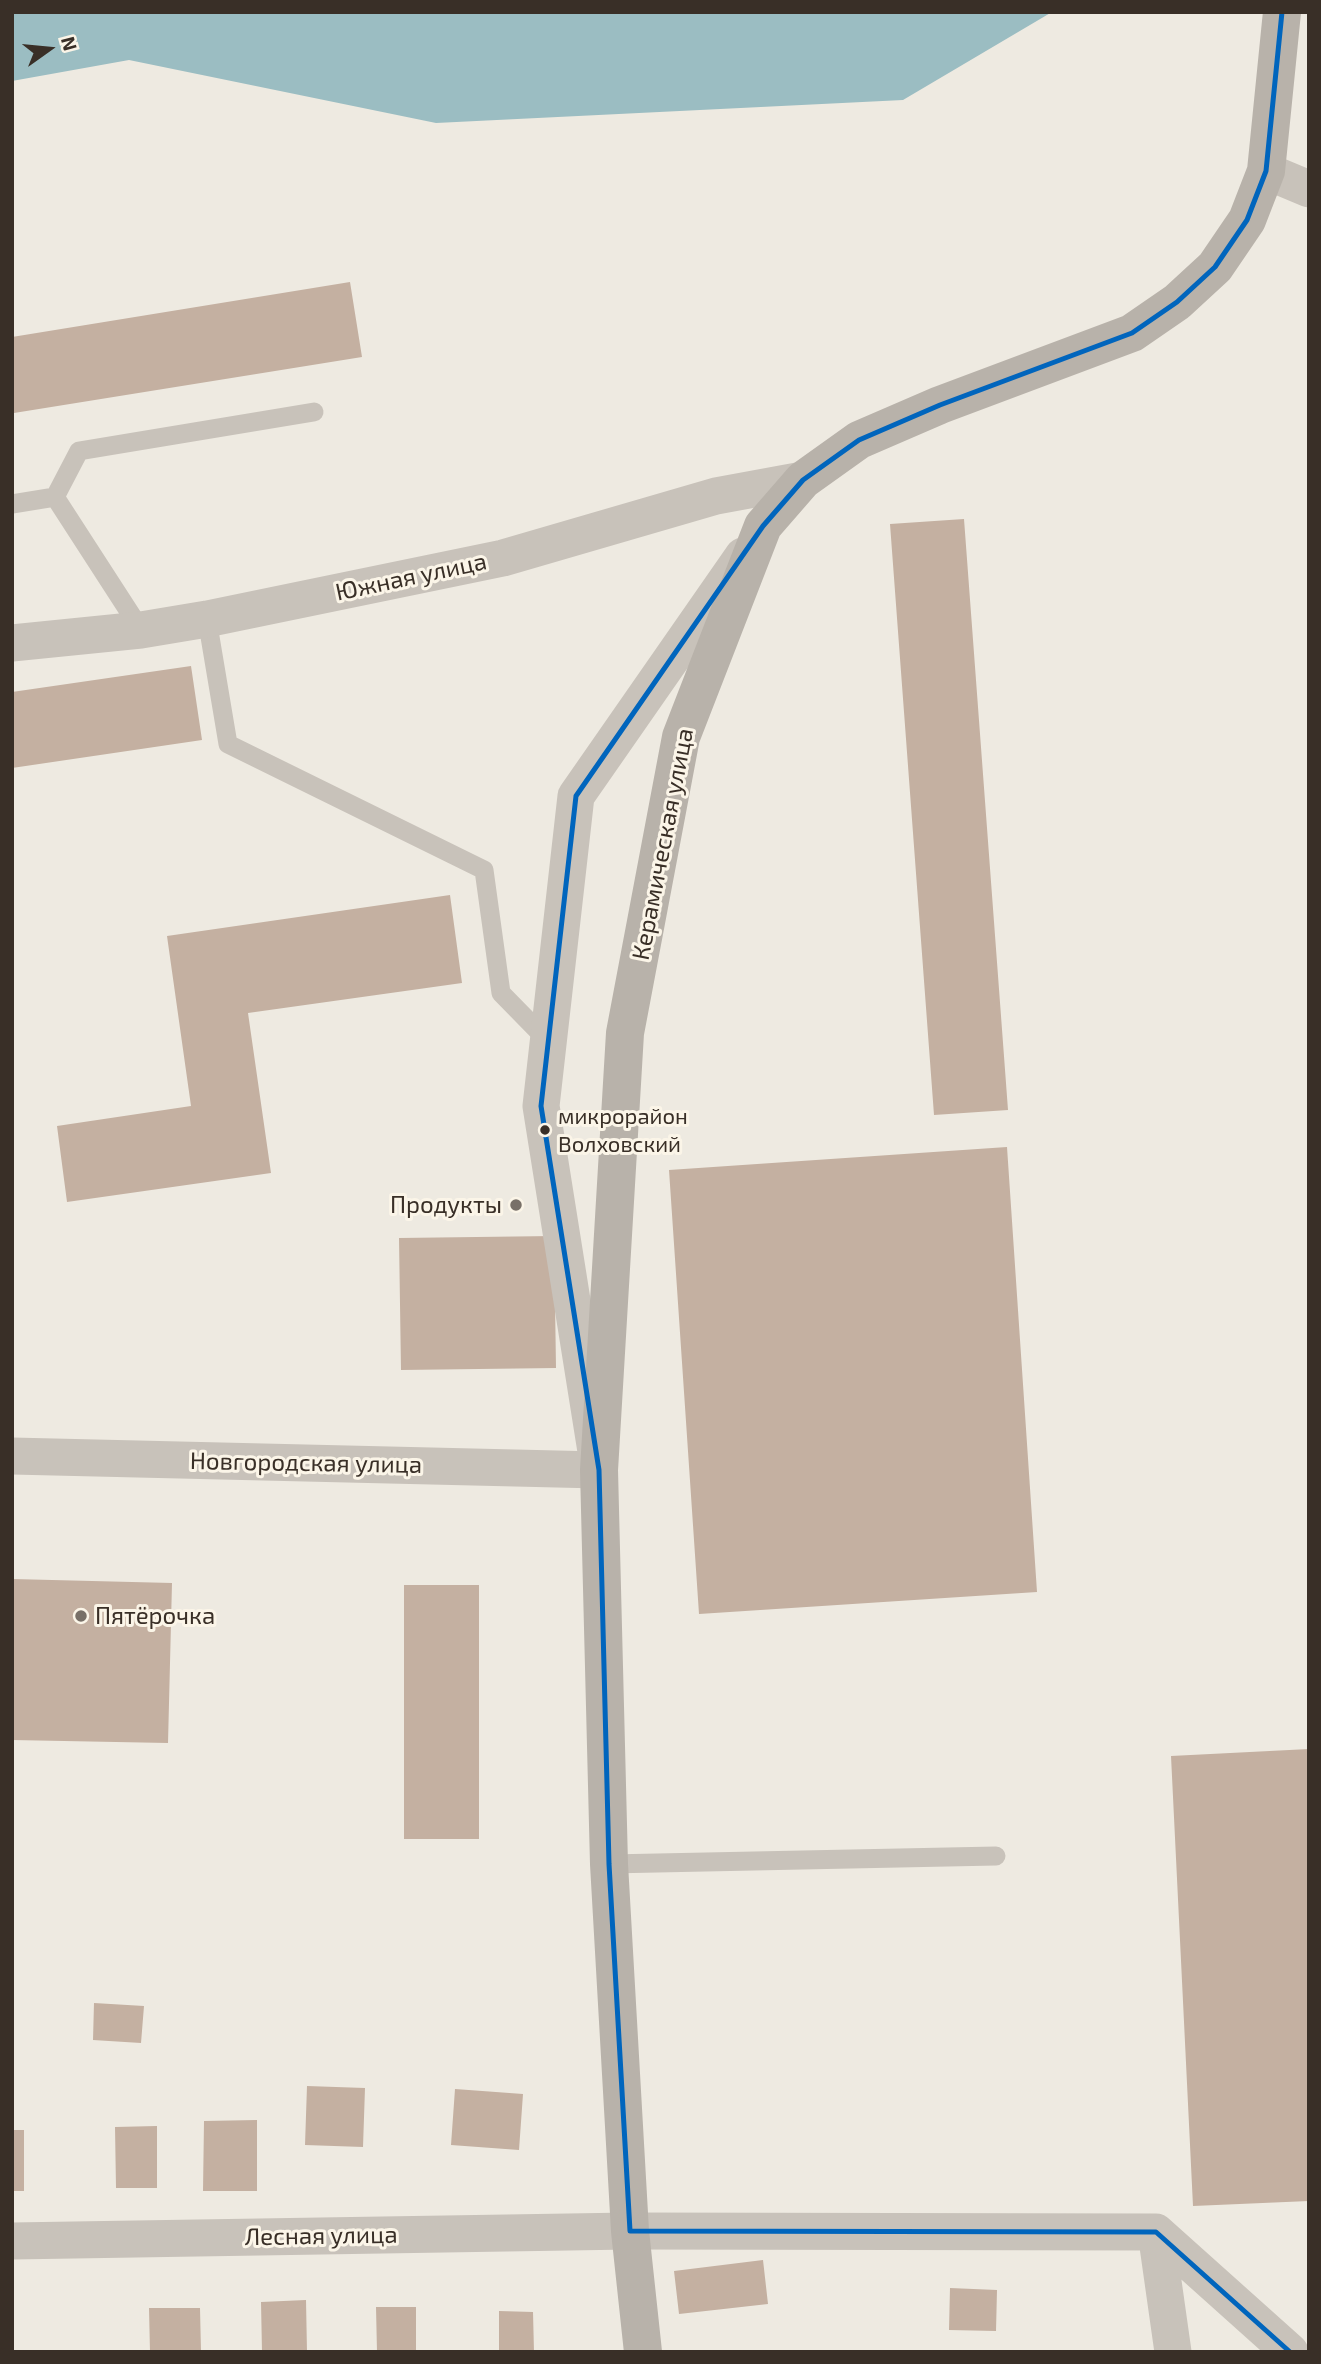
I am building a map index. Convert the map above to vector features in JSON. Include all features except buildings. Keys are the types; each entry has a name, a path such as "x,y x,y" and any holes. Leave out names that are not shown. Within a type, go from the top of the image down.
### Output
{"street":[{"path":"764,526 803,480 859,440 940,405 1132,333 1177,302 1214,267 1247,220 1266,171 1282,12"},
{"path":"1266,171 1309,188"},
{"name":"Южная улица","path":"12,643 141,630 207,619 503,558 716,496 803,480"},
{"name":"Керамическая улица","path":"599,1470 541,1105 576,796 764,526"},
{"name":"Керамическая улица","path":"643,2352 630,2231 609,1864 599,1470 625,1033 681,737 764,526"},
{"name":"Новгородская улица","path":"12,1456 599,1470"},
{"name":"Лесная улица","path":"12,2241 630,2231 1156,2232"},
{"path":"1156,2232 1173,2352"},
{"path":"1156,2232 1290,2352"}],"lane":[{"path":"55,497 79,451 314,412"},
{"path":"12,504 55,497"},
{"path":"55,497 141,630"},
{"path":"207,619 228,744 484,870 500,993 548,1041"},
{"path":"609,1864 996,1856"}],"water":[{"path":"12,12 1052,12 903,100 436,123 129,60 12,81"}],"transit line":[{"path":"1282,12 1266,171 1247,220 1215,267 1177,302 1132,333 940,405 859,440 803,480 763,526 576,796 541,1106 599,1470 609,1864 630,2231 1156,2232 1290,2352"}],"place":[{"name":"микрорайон Волховский","path":"545,1130"},
{"name":"Продукты","path":"516,1205"},
{"name":"Пятёрочка","path":"81,1616"}]}
